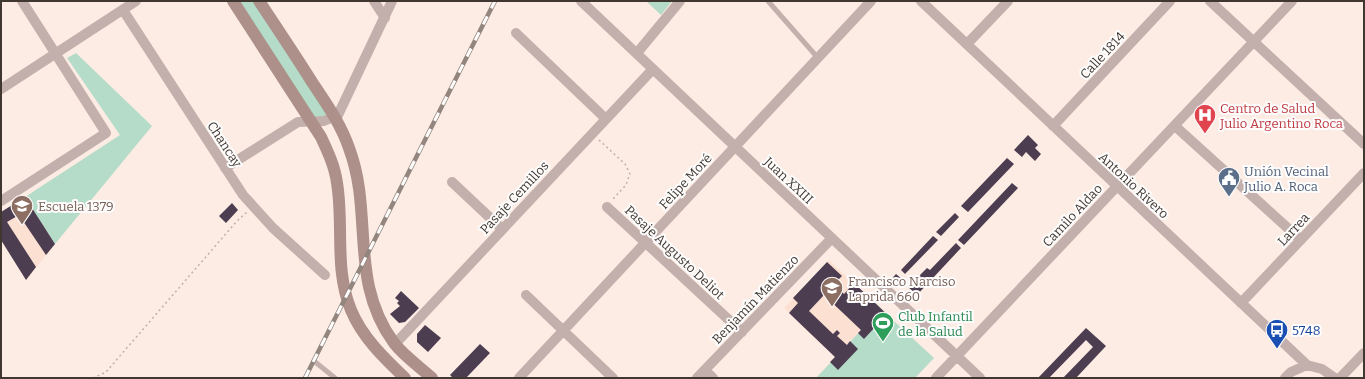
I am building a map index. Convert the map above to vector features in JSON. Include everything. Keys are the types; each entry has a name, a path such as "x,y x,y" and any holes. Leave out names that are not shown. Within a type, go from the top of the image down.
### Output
{"main road":[{"path":"233,1 321,137 329,156 337,183 342,277 351,311 369,341 405,378"},
{"path":"259,1 335,117 343,132 355,166 360,202 366,276 370,294 385,328 395,344 428,374"}],"street":[{"path":"1,201 106,133 22,1"},
{"path":"1,89 136,1"},
{"path":"374,1 385,18"},
{"path":"225,168 298,122 324,121 335,117 341,110 392,1"},
{"name":"Juan XXIII","path":"581,1 980,378"},
{"path":"637,53 680,1"},
{"name":"Felipe Moré","path":"519,378 871,1"},
{"name":"Antonio Rivero","path":"921,1 1307,365 1322,369 1335,378"},
{"path":"967,44 1008,1"},
{"name":"Calle 1814","path":"1053,126 1170,1"},
{"path":"1210,1 1364,144"},
{"name":"Camilo Aldao","path":"936,378 1292,1"},
{"name":"Chancay","path":"123,10 225,168 254,209 324,275"},
{"path":"516,33 606,119"},
{"name":"Pasaje Cemillos","path":"395,344 653,69"},
{"path":"1175,126 1301,240"},
{"name":"Larrea","path":"1241,303 1364,173"},
{"path":"452,182 502,229"},
{"name":"Pasaje Augusto Deliot","path":"607,207 742,332"},
{"name":"Benjamín Matienzo","path":"697,378 832,238"},
{"path":"526,295 613,378"},
{"path":"1340,378 1364,353"},
{"path":"1286,378 1291,372 1307,365"},
{"path":"705,370 713,378"}],"lane":[{"path":"768,1 818,58"},
{"path":"314,361 336,378"}],"path":[{"path":"592,134 625,164 630,174 626,185 607,207"},
{"path":"93,378 106,372 237,221 246,213 254,209"}],"shaded area":[{"name":"Escuela 1379","path":"25,197 55,244 26,280 1,240 1,212"},
{"name":"Francisco Narciso Laprida 660","path":"829,260 881,309 835,357 784,308"}],"green space":[{"path":"233,1 259,1 335,117 311,121"},
{"path":"646,1 672,1 661,15"},
{"path":"76,53 152,126 55,244 25,197 120,135 67,58"},
{"name":"Club Infantil de la Salud","path":"881,309 934,358 915,378 816,378"}],"building":[{"path":"1028,135 1038,145 1035,148 1041,154 1035,161 1026,152 1022,157 1014,150"},
{"path":"1007,158 1014,164 968,212 961,206"},
{"path":"1012,183 1018,188 964,245 958,240"},
{"name":"Escuela 1379","path":"25,197 55,244 46,255 19,215 7,222 36,267 26,280 1,240 1,212"},
{"path":"232,203 238,210 226,223 219,216"},
{"path":"955,213 959,217 941,236 936,232"},
{"path":"933,236 938,240 905,274 901,270"},
{"path":"956,243 961,248 917,295 908,287 927,268 930,270"},
{"name":"Francisco Narciso Laprida 660","path":"827,262 842,276 834,284 844,294 854,283 891,318 881,329 877,325 864,339 858,333 861,330 824,295 809,311 833,334 837,330 840,333 837,336 847,345 850,341 858,349 838,370 830,362 835,357 789,313 798,303 793,298"},
{"path":"896,274 903,280 896,288 889,282"},
{"path":"401,291 419,308 405,322 399,323 390,314 400,306 397,303 399,301 395,298"},
{"path":"425,325 441,338 428,352 417,342 417,334"},
{"path":"1086,328 1106,346 1076,378 1063,378 1093,347 1086,340 1049,378 1038,378"},
{"path":"480,344 490,353 466,378 453,378 450,375"}],"railway":[{"path":"305,378 495,1"}],"place":[{"name":"Centro de Salud Julio Argentino Roca","path":"1205,134"},
{"name":"Unión Vecinal Julio A. Roca","path":"1229,198"},
{"name":"Escuela 1379","path":"22,226"},
{"name":"Francisco Narciso Laprida 660","path":"832,308"},
{"name":"Club Infantil de la Salud","path":"883,342"},
{"name":"5748","path":"1277,350"}]}
